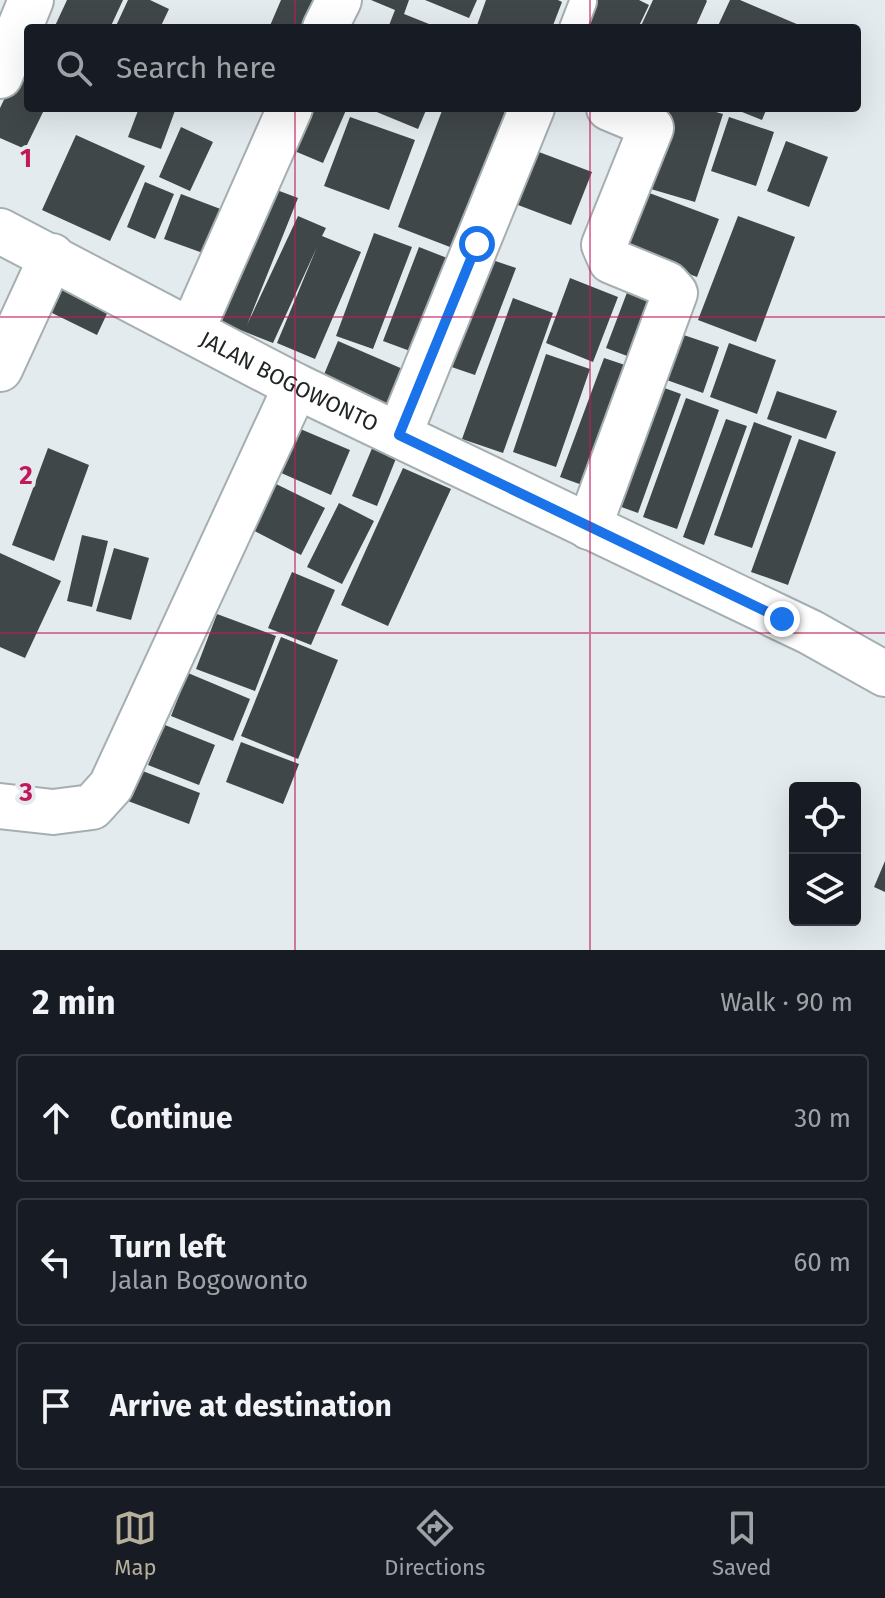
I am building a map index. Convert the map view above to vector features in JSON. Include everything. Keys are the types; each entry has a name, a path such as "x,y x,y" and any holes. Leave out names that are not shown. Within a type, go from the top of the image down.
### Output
{"street":[{"path":"0,76 31,0"},
{"path":"327,24 339,0"},
{"path":"192,330 288,112"},
{"path":"399,435 530,112"},
{"path":"619,112 645,123 656,118"},
{"path":"589,527 675,293 667,284 611,261 604,245 656,118"},
{"name":"JALAN BOGOWONTO","path":"0,231 296,386 810,632 885,674"},
{"path":"0,369 52,256"},
{"path":"0,806 53,812 92,807 111,786 296,386"}],"lane":[{"path":"575,24 583,2"}],"building":[{"path":"67,0 123,0 112,24 56,24"},
{"path":"128,0 150,0 169,9 162,24 117,24"},
{"path":"281,0 325,0 316,24 271,24"},
{"path":"371,0 409,0 404,14 429,24 390,24 395,10"},
{"path":"425,0 477,0 469,18"},
{"path":"486,0 562,2 554,24 477,24"},
{"path":"593,0 639,0 649,5 640,24 582,24"},
{"path":"653,0 707,1 697,24 642,24"},
{"path":"730,0 740,0 797,24 719,24"},
{"path":"24,58 24,112 43,112 25,149 0,138 0,108"},
{"path":"137,112 175,112 161,149 128,137"},
{"path":"299,112 345,112 323,163 285,147"},
{"path":"377,112 425,112 418,129"},
{"path":"441,112 504,112 514,116 463,252 398,227"},
{"path":"668,112 723,114 695,202 644,187"},
{"path":"742,112 765,112 762,120"},
{"path":"350,117 415,140 389,210 324,186"},
{"path":"729,117 774,132 756,186 711,171"},
{"path":"181,127 213,142 190,191 159,177"},
{"path":"76,135 145,166 110,241 42,210"},
{"path":"786,141 828,157 809,207 767,191"},
{"path":"523,146 592,172 571,225 502,199"},
{"path":"145,182 174,194 155,239 127,227"},
{"path":"261,184 298,198 247,325 298,216 326,228 322,236 361,252 315,359 277,343 317,247 273,343 208,317"},
{"path":"644,191 719,219 697,277 621,248"},
{"path":"181,194 231,213 214,257 164,239"},
{"path":"738,216 795,237 756,342 698,320"},
{"path":"374,233 412,247 373,349 336,336"},
{"path":"419,247 465,265 429,358 383,341"},
{"path":"475,254 516,268 475,375 434,361"},
{"path":"61,278 112,303 97,335 46,310"},
{"path":"570,278 618,297 593,362 546,343"},
{"path":"631,282 669,296 643,362 606,348"},
{"path":"513,298 553,313 503,453 462,439"},
{"path":"666,329 719,347 703,393 650,374"},
{"path":"338,341 412,373 394,416 320,384"},
{"path":"729,343 776,360 757,414 710,397"},
{"path":"546,354 590,369 556,467 513,452"},
{"path":"604,358 643,371 599,491 560,477"},
{"path":"645,381 681,394 638,513 602,500"},
{"path":"777,391 837,411 826,439 767,419"},
{"path":"686,398 719,410 677,529 643,517"},
{"path":"726,419 747,426 704,545 683,537"},
{"path":"754,422 792,436 752,548 714,535"},
{"path":"298,428 350,450 331,495 279,472"},
{"path":"799,439 836,452 788,585 751,572"},
{"path":"373,446 397,456 377,506 352,496"},
{"path":"48,448 89,465 54,561 12,545"},
{"path":"403,468 451,489 388,626 341,605"},
{"path":"270,481 325,508 301,555 247,527"},
{"path":"339,503 374,521 342,584 307,567"},
{"path":"82,535 108,541 92,607 67,601"},
{"path":"114,548 149,558 131,620 96,611"},
{"path":"0,553 61,581 25,658 0,647"},
{"path":"292,572 335,590 311,645 268,628"},
{"path":"217,614 276,636 255,691 196,669"},
{"path":"281,637 338,660 298,759 241,736"},
{"path":"188,673 250,699 233,741 171,716"},
{"path":"165,725 215,745 199,785 148,765"},
{"path":"241,742 299,764 283,804 226,782"},
{"path":"140,770 200,793 189,824 128,801"},
{"path":"885,861 885,892 874,887"}],"route":[{"path":"477,244 399,435 782,619"}]}
